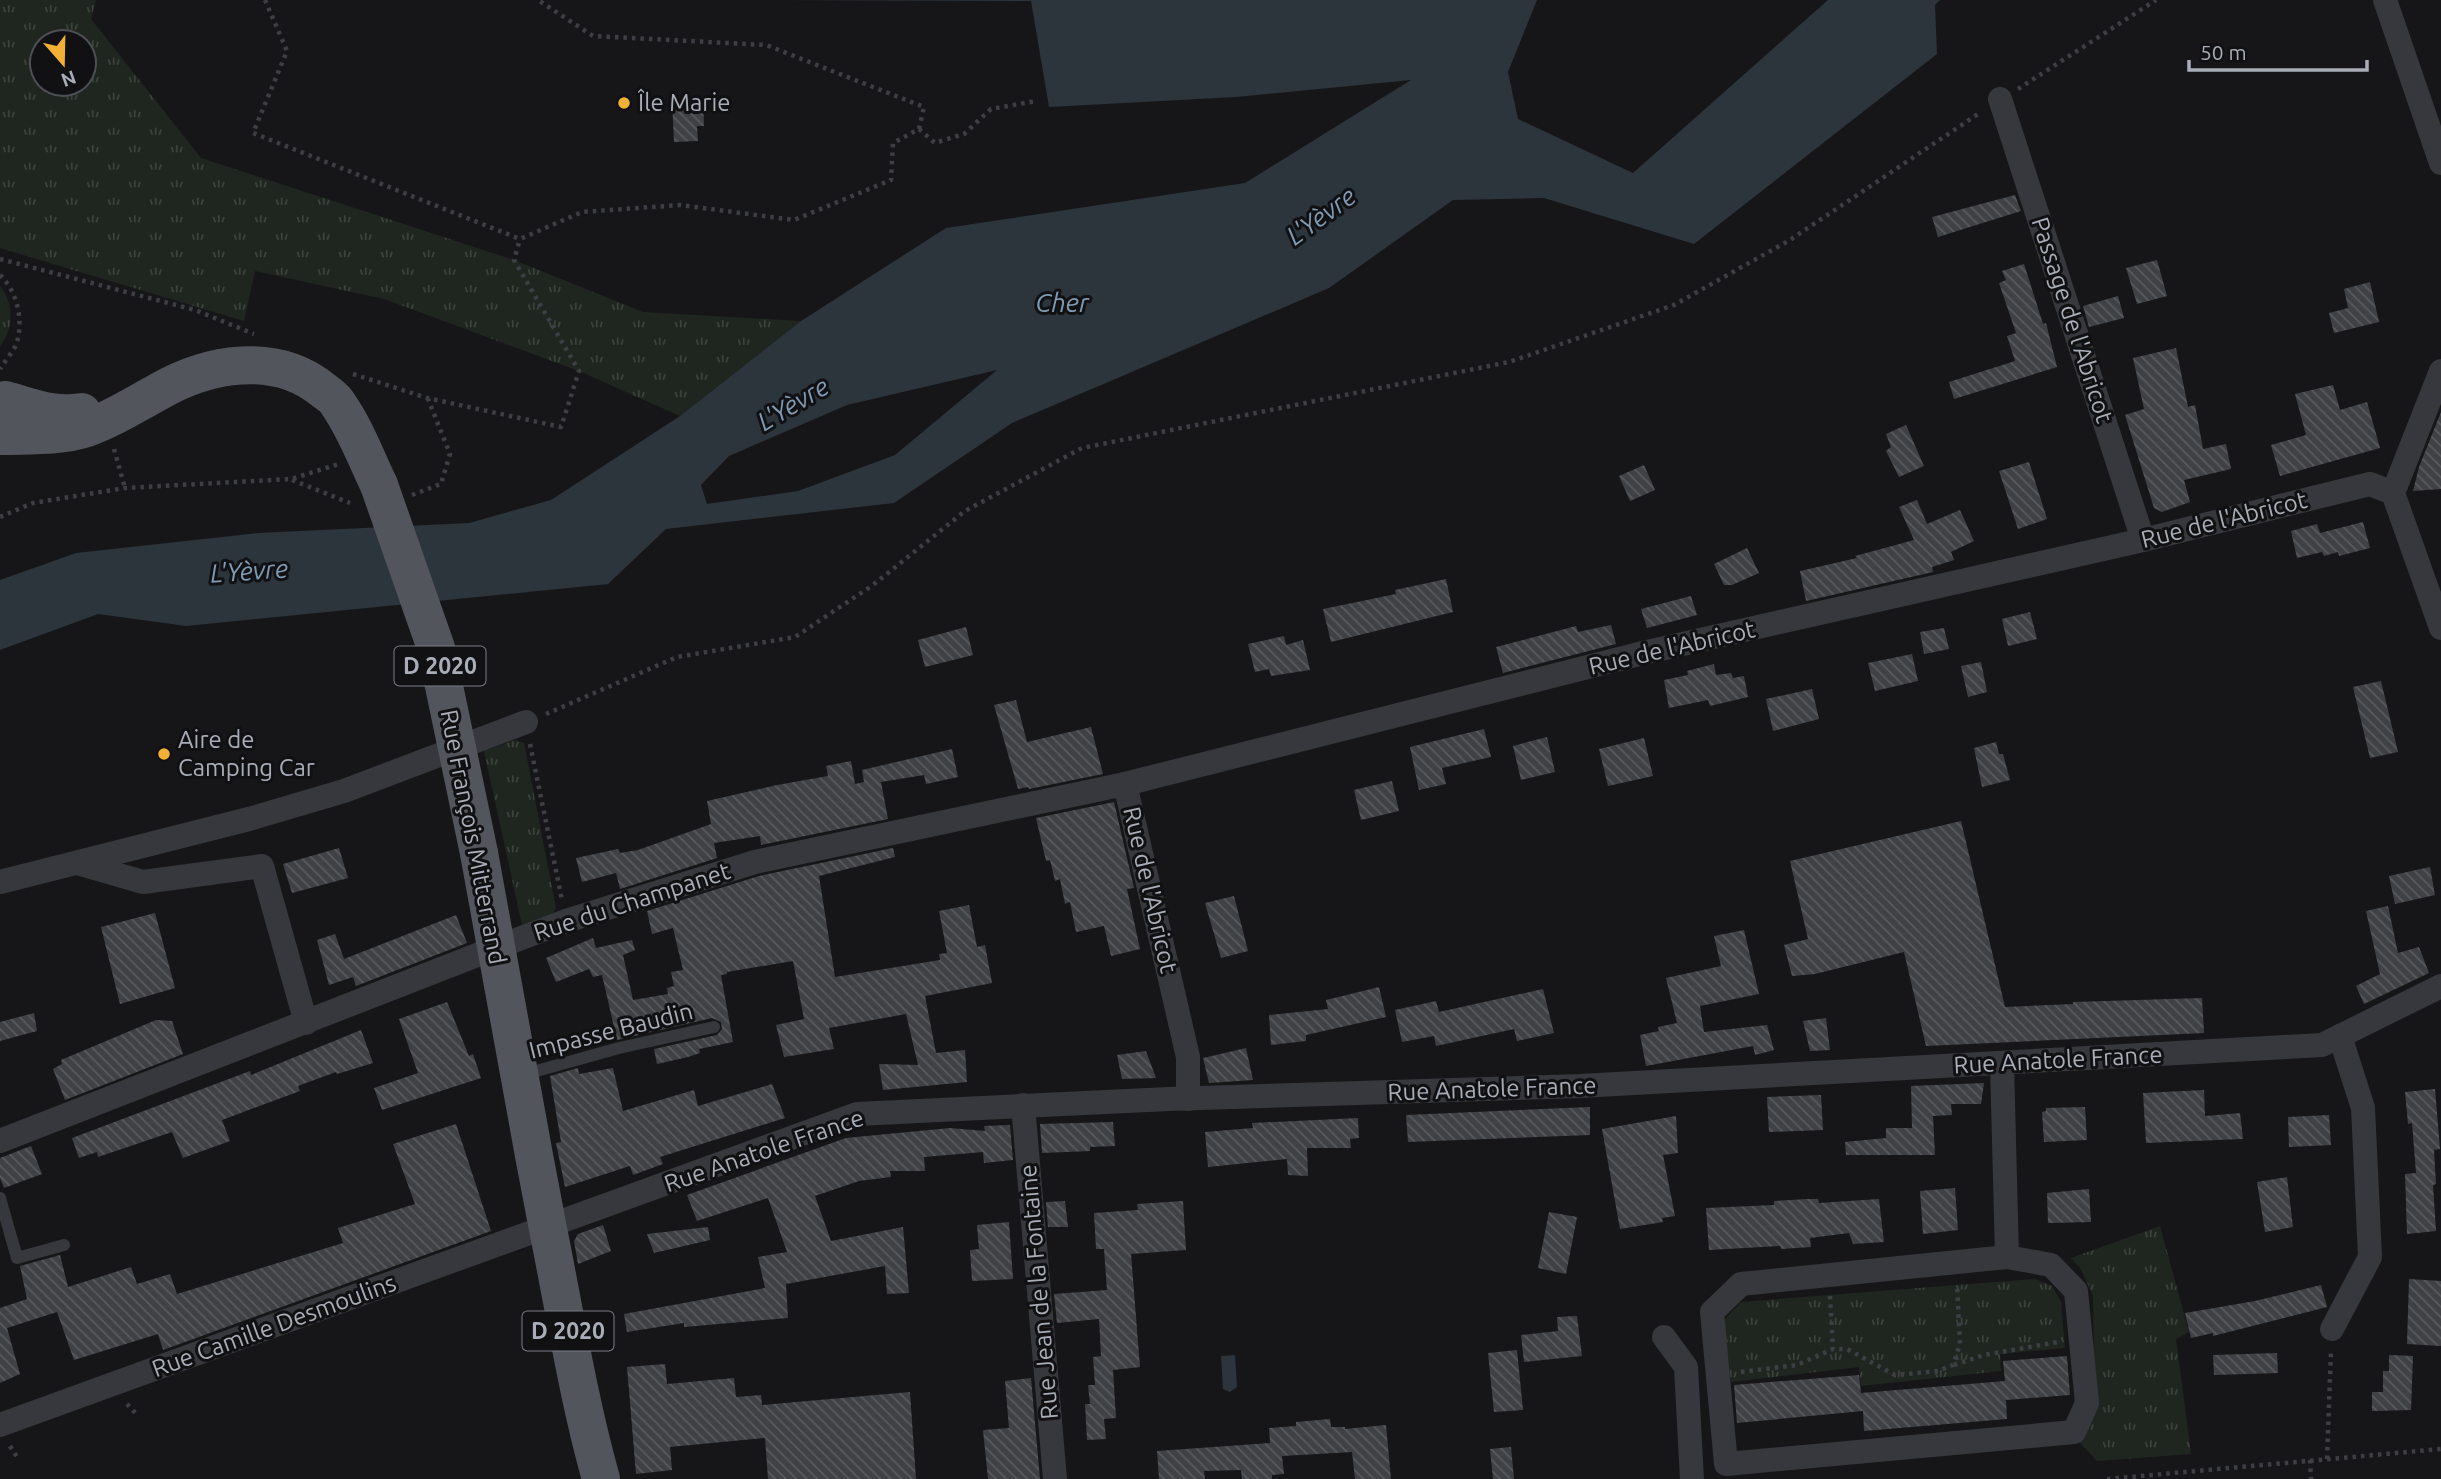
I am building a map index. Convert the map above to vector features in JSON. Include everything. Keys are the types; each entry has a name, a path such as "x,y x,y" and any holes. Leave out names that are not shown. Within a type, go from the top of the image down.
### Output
{"main road":[{"name":"Rue François Mitterrand","path":"2,407 58,434 76,431 139,405 158,391 214,368 247,364 279,368 311,380 338,402 374,485 436,648 479,853 518,1076 589,1436 601,1479"},
{"name":"Rue François Mitterrand","path":"575,1479 589,1436"}],"street":[{"path":"2385,0 2441,163"},
{"name":"Passage de l'Abricot","path":"2000,99 2143,540"},
{"path":"2441,371 2393,493 2441,628"},
{"name":"Rue de l'Abricot","path":"1188,1099 1188,1057 1125,784 1643,653 2143,540 2370,484 2393,493"},
{"path":"0,882 249,819 344,790 526,722"},
{"name":"Rue du Champanet","path":"0,1141 566,921 755,862 1125,784"},
{"path":"76,863 143,882 262,866 306,1023"},
{"name":"Rue Anatole France","path":"548,1227 857,1114 1023,1105 1580,1086 2322,1045 2441,986"},
{"path":"2332,1329 2371,1257 2363,1108 2340,1037"},
{"path":"2003,1063 2007,1257"},
{"name":"Rue Jean de la Fontaine","path":"1023,1105 1055,1479"},
{"name":"Rue Camille Desmoulins","path":"0,1425 548,1227"},
{"path":"2007,1257 2051,1265 2076,1291 2087,1403 2074,1432 1726,1464 1712,1312 1741,1284 2007,1257"},
{"path":"1664,1337 1686,1367 1692,1479"}],"lane":[{"name":"Impasse Baudin","path":"518,1076 619,1048 714,1027"},
{"path":"0,1198 17,1258 64,1245"}],"path":[{"path":"265,0 287,51 253,133 520,239 582,212 680,205 794,220 891,180 892,143 919,129 924,107 766,45 593,36 538,0"},
{"path":"566,921 526,722 677,657 795,637 873,585 965,511 1082,448 1509,362 1674,305 1790,240 2000,99 2156,0"},
{"path":"919,129 935,143 964,134 991,109 1036,101"},
{"path":"351,373 428,398 561,427 579,371 514,260 520,239"},
{"path":"0,259 195,310 255,334"},
{"path":"0,275 14,295 20,326 2,407"},
{"path":"0,517 33,503 125,488 291,479 374,485 441,484 450,454 428,398"},
{"path":"111,441 125,488"},
{"path":"291,479 374,485"},
{"path":"1953,1365 1960,1344 1956,1262"},
{"path":"1829,1275 1833,1349"},
{"path":"2327,1458 2332,1329"},
{"path":"1717,1374 1797,1365 1833,1349 1847,1349 1895,1375 1938,1371 1984,1355 2039,1345 2081,1342"},
{"path":"2106,1479 2441,1449"},
{"path":"2310,1460 2311,1479"}],"green space":[{"path":"0,0 96,0 91,19 201,158 514,260 643,312 801,321 680,416 579,371 384,299 255,271 244,321 0,248"},
{"path":"0,286 8,300 10,324 0,346"},
{"path":"516,740 524,743 556,908 551,917 522,925 484,751"},
{"path":"2160,1226 2189,1332 2176,1339 2191,1454 2097,1461 2080,1443 2095,1408 2093,1296 2081,1269 2071,1258"},
{"path":"2035,1279 2052,1286 2061,1302 2065,1348 2000,1354 2001,1371 1861,1386 1859,1367 1731,1382 1724,1320 1741,1302"}],"water":[{"name":"Cher","path":"774,0 1537,0 1508,72 1518,119 1633,173 1828,0 1940,0 1935,5 1937,54 1694,244 1544,198 1453,200 1329,288 1012,423 894,503 666,529 608,584 186,626 98,614 0,650 0,580 76,553 258,533 469,523 551,500 680,416 801,321 946,228 1245,183 1411,80 1236,97 1049,107 1031,1","holes":["997,370 895,455 798,491 707,504 701,485 729,456 847,405"]},
{"path":"1235,1355 1237,1387 1230,1392 1223,1389 1221,1356"}],"building":[{"path":"703,100 704,126 697,126 698,141 674,142 672,101"},
{"path":"2015,195 2021,211 1938,237 1932,217"},
{"path":"2157,260 2167,296 2137,304 2126,268"},
{"path":"2024,264 2043,324 2046,323 2057,367 1954,399 1949,382 2015,361 2007,336 2016,333 1999,283 2006,280 2002,271"},
{"path":"2370,282 2379,322 2334,333 2329,313 2348,308 2344,289"},
{"path":"2118,296 2124,318 2089,327 2083,306"},
{"path":"2176,348 2188,407 2195,405 2203,449 2226,444 2231,469 2184,480 2190,502 2162,512 2154,508 2125,415 2144,409 2133,358"},
{"path":"2333,385 2340,410 2367,402 2380,448 2280,476 2271,445 2306,435 2295,394"},
{"path":"2441,412 2441,489 2413,491 2419,467"},
{"path":"1906,425 1924,466 1899,477 1886,451 1891,447 1886,434"},
{"path":"2029,462 2047,519 2018,529 1999,471"},
{"path":"1644,465 1655,490 1630,501 1619,476"},
{"path":"1917,500 1927,524 1960,510 1974,541 1951,552 1954,560 1932,567 1933,572 1806,601 1800,571 1857,558 1855,556 1914,540 1899,507"},
{"path":"2363,522 2370,548 2339,556 2338,552 2324,556 2322,552 2297,558 2291,531 2317,524 2320,533"},
{"path":"1747,548 1759,573 1732,585 1724,585 1714,564"},
{"path":"1446,579 1453,612 1331,642 1323,609 1396,594 1395,590"},
{"path":"1691,596 1697,615 1647,628 1641,609"},
{"path":"2030,612 2037,639 2008,646 2002,619"},
{"path":"1611,625 1616,644 1503,673 1496,647 1576,626 1578,632"},
{"path":"966,627 973,655 925,667 918,640"},
{"path":"1944,628 1949,649 1924,654 1920,632"},
{"path":"1284,636 1286,645 1303,640 1310,670 1271,676 1269,669 1255,672 1248,644"},
{"path":"1912,654 1918,681 1875,691 1868,663"},
{"path":"1981,662 1987,692 1968,697 1961,666"},
{"path":"1714,664 1716,675 1731,673 1733,678 1744,676 1748,697 1710,706 1708,700 1669,708 1664,680 1688,675 1687,671"},
{"path":"2381,681 2398,752 2370,758 2353,687"},
{"path":"1812,689 1819,719 1773,731 1766,699"},
{"path":"1016,700 1027,742 1091,727 1103,774 1018,789 994,705"},
{"path":"1484,729 1491,757 1442,768 1446,784 1419,790 1410,747"},
{"path":"1547,737 1555,772 1521,780 1513,746"},
{"path":"1644,738 1653,776 1608,786 1599,749"},
{"path":"1996,742 1999,754 2003,754 2010,780 1982,787 1974,748"},
{"path":"952,749 958,777 926,784 924,775 881,782 888,819 761,845 760,836 714,843 717,858 620,889 616,873 582,882 576,858 618,849 620,853 638,850 711,824 707,801 828,776 826,766 851,761 855,784 864,782 862,770"},
{"path":"1392,781 1399,811 1361,820 1354,790"},
{"path":"1114,802 1134,888 1127,889 1140,949 1111,956 1104,926 1076,932 1070,902 1065,904 1060,879 1055,881 1050,860 1046,861 1036,818"},
{"path":"1961,821 2005,1007 2202,998 2204,1033 1926,1046 1904,952 1815,974 1792,976 1784,945 1808,939 1790,861"},
{"path":"339,848 348,878 292,893 283,864"},
{"path":"893,848 895,857 819,876 835,977 940,960 939,954 947,953 939,911 969,905 977,947 985,945 992,983 925,996 936,1053 965,1050 967,1082 883,1090 879,1064 918,1065 906,1014 829,1028 834,1049 784,1057 776,1025 804,1019 793,961 721,975 733,1042 699,1049 700,1053 657,1064 654,1049 717,1035 722,1029 721,1022 712,1018 617,1040 602,975 593,977 589,969 556,982 546,958 593,938 596,948 632,940 635,950 623,955 633,1000 668,994 667,988 674,986 671,972 683,970 673,928 652,934 647,911 759,876"},
{"path":"2430,867 2435,895 2395,904 2389,876"},
{"path":"1234,896 1248,951 1221,958 1205,903"},
{"path":"2388,906 2398,953 2419,947 2429,973 2364,1004 2356,986 2380,974 2366,911"},
{"path":"155,913 175,988 120,1004 101,927"},
{"path":"456,915 467,943 356,986 353,977 329,985 317,940 335,934 344,959"},
{"path":"1744,930 1759,994 1700,1006 1704,1032 1767,1025 1774,1050 1755,1055 1753,1046 1646,1066 1640,1035 1677,1023 1666,978 1721,966 1714,936"},
{"path":"1379,987 1386,1017 1306,1035 1306,1041 1271,1045 1269,1015 1328,1009 1326,1000"},
{"path":"1543,989 1554,1033 1517,1041 1514,1029 1436,1046 1434,1036 1402,1042 1395,1010 1436,1001 1439,1012"},
{"path":"447,1002 469,1056 473,1054 481,1078 382,1110 374,1088 418,1073 399,1019"},
{"path":"34,1013 37,1031 0,1041 0,1022"},
{"path":"1826,1018 1830,1050 1810,1051 1803,1021"},
{"path":"156,1020 172,1021 183,1054 65,1100 53,1069 62,1064 61,1060"},
{"path":"361,1030 373,1063 337,1074 336,1072 298,1086 300,1091 222,1120 230,1141 183,1158 172,1132 98,1157 97,1152 79,1158 72,1138 250,1071 251,1075"},
{"path":"1246,1048 1253,1080 1209,1083 1203,1058"},
{"path":"1146,1051 1156,1078 1122,1079 1117,1055"},
{"path":"578,1068 579,1074 613,1068 623,1111 694,1090 698,1106 772,1084 785,1118 660,1157 663,1164 633,1175 630,1166 565,1187 556,1143 561,1142 550,1076"},
{"path":"1984,1083 1981,1104 1951,1104 1952,1115 1933,1116 1935,1155 1846,1155 1845,1142 1886,1138 1886,1128 1912,1128 1911,1086"},
{"path":"2435,1089 2440,1149 2434,1150 2436,1231 2407,1234 2405,1174 2416,1173 2412,1123 2408,1124 2405,1092"},
{"path":"2204,1090 2205,1116 2240,1113 2243,1139 2146,1143 2143,1093"},
{"path":"1821,1095 1823,1130 1769,1132 1767,1097"},
{"path":"1590,1107 1590,1135 1408,1142 1406,1115"},
{"path":"2085,1107 2087,1140 2044,1142 2042,1112 2046,1111 2046,1108"},
{"path":"2329,1115 2331,1145 2289,1147 2288,1117"},
{"path":"1676,1116 1678,1153 1663,1155 1675,1216 1662,1218 1663,1222 1620,1229 1602,1129"},
{"path":"1358,1118 1359,1138 1350,1139 1351,1148 1307,1148 1308,1176 1288,1175 1287,1159 1208,1167 1205,1132 1253,1128 1252,1123"},
{"path":"1113,1122 1115,1146 1090,1147 1090,1151 1042,1153 1040,1124"},
{"path":"456,1124 491,1231 163,1350 158,1334 74,1360 57,1312 7,1328 20,1374 0,1383 0,1308 27,1299 20,1266 60,1255 68,1287 131,1267 137,1284 170,1274 177,1294 343,1243 338,1228 415,1204 393,1144"},
{"path":"1010,1125 1013,1160 984,1163 983,1152 924,1157 925,1171 890,1171 891,1177 859,1181 815,1196 831,1241 903,1227 909,1293 887,1294 885,1266 786,1284 788,1318 684,1327 684,1323 627,1332 624,1314 765,1288 758,1257 787,1252 768,1198 697,1221 687,1195 846,1138 950,1128 985,1131 984,1126"},
{"path":"31,1146 42,1174 4,1188 0,1178 0,1158"},
{"path":"2287,1177 2293,1227 2265,1232 2257,1182"},
{"path":"1955,1188 1958,1230 1923,1234 1920,1191"},
{"path":"2089,1189 2091,1222 2048,1223 2047,1193"},
{"path":"1818,1199 1819,1203 1879,1199 1884,1242 1853,1244 1849,1233 1810,1238 1811,1247 1709,1250 1706,1208 1774,1205 1774,1201"},
{"path":"1065,1201 1068,1227 1048,1227 1046,1202"},
{"path":"1183,1201 1186,1250 1131,1254 1140,1367 1113,1370 1116,1418 1104,1419 1106,1439 1087,1440 1085,1404 1090,1404 1088,1385 1095,1385 1093,1357 1101,1356 1099,1319 1057,1323 1054,1294 1107,1290 1104,1249 1096,1249 1094,1213 1138,1210 1137,1204"},
{"path":"1549,1212 1577,1217 1566,1274 1538,1268"},
{"path":"1009,1222 1013,1279 972,1281 970,1250 979,1249 977,1225"},
{"path":"603,1225 611,1251 578,1264 574,1241 578,1234"},
{"path":"708,1227 710,1240 654,1253 647,1234"},
{"path":"2409,1279 2441,1281 2441,1346 2407,1344"},
{"path":"2321,1285 2327,1307 2213,1336 2213,1333 2191,1338 2185,1313 2255,1301"},
{"path":"1577,1316 1582,1356 1524,1362 1521,1335 1558,1331 1557,1317"},
{"path":"1517,1350 1523,1410 1494,1412 1488,1353"},
{"path":"2277,1353 2278,1373 2214,1375 2213,1355"},
{"path":"2389,1355 2413,1356 2411,1410 2372,1411 2372,1392 2383,1392 2383,1371 2389,1371"},
{"path":"2067,1356 2070,1395 2006,1400 2007,1419 1864,1431 1863,1411 1737,1423 1734,1385 1859,1375 1861,1393 2005,1381 2003,1361"},
{"path":"665,1364 667,1384 734,1378 736,1397 761,1395 762,1405 910,1392 916,1479 768,1479 765,1438 670,1447 672,1470 636,1474 627,1367"},
{"path":"1031,1378 1040,1479 988,1479 983,1430 1009,1428 1005,1381"},
{"path":"1330,1419 1331,1427 1345,1429 1386,1425 1391,1479 1355,1479 1352,1452 1282,1456 1284,1474 1272,1475 1272,1479 1242,1479 1241,1470 1204,1471 1205,1479 1159,1479 1157,1451 1270,1443 1269,1428"},
{"path":"1511,1447 1514,1479 1493,1479 1490,1449"}],"place":[{"name":"Île Marie","path":"624,103"},
{"name":"Aire de Camping Car","path":"164,754"}],"water label":[{"name":"L'Yèvre","path":"1321,216"},
{"name":"L'Yèvre","path":"793,404"},
{"name":"L'Yèvre","path":"249,571"}]}
